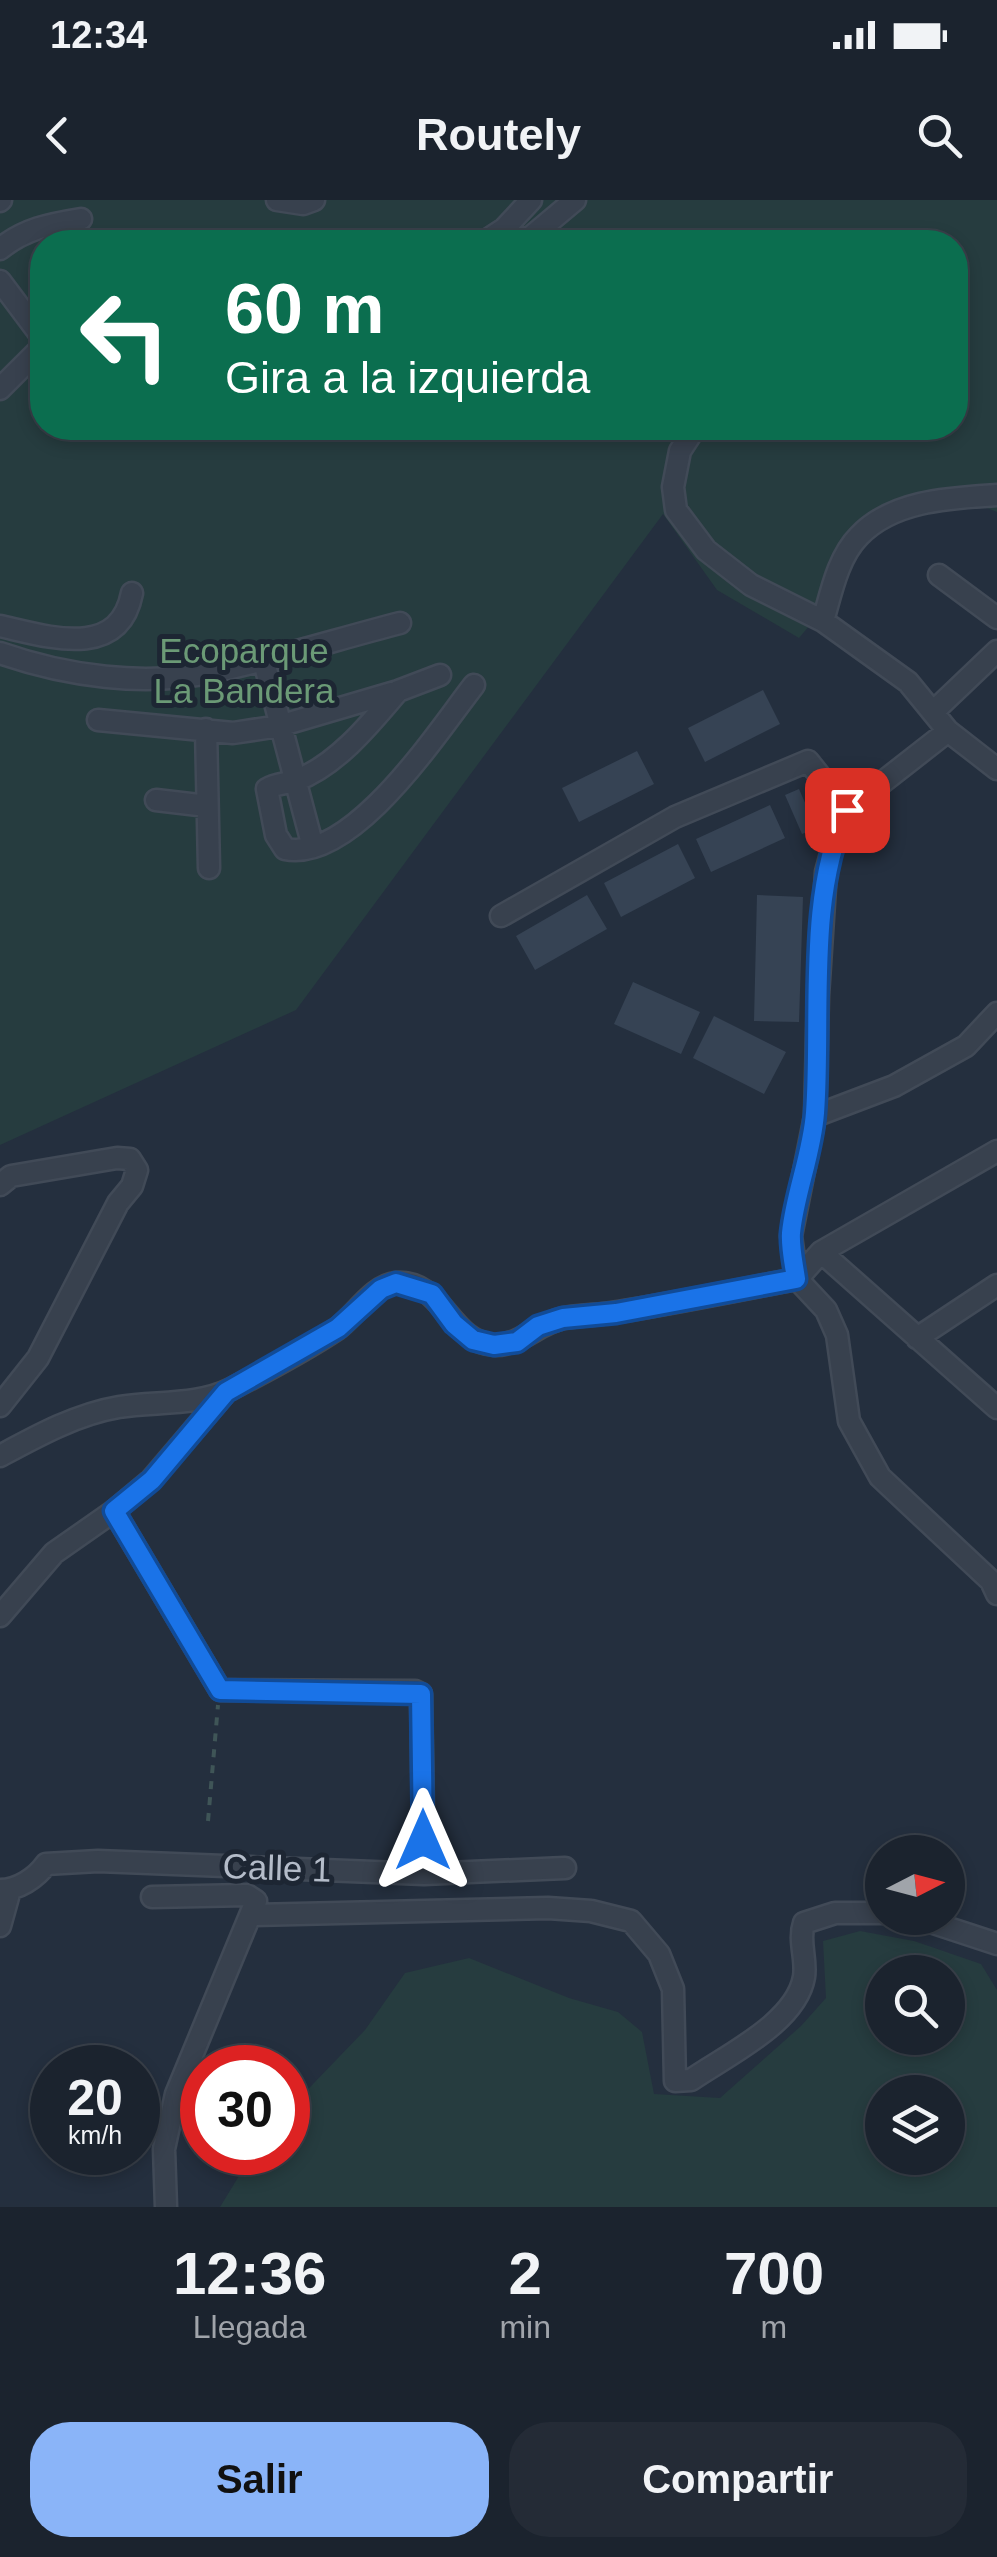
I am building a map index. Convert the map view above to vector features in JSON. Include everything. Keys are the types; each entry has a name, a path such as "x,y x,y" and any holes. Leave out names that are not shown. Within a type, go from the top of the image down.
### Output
{"street":[{"path":"276,200 303,204 314,200"},
{"path":"516,230 531,200"},
{"path":"539,230 576,200"},
{"path":"32,230 81,219"},
{"path":"0,249 30,231"},
{"path":"0,281 30,321"},
{"path":"0,389 30,359"},
{"path":"687,440 680,451 673,487 676,510 706,550 751,584 823,621 908,682 948,731 997,769"},
{"path":"823,621 836,576 856,538 874,523 901,510 952,498 997,495"},
{"path":"939,576 997,618"},
{"path":"0,626 44,636 103,636 120,625 132,593"},
{"path":"0,653 38,666 128,679 211,673 400,624"},
{"path":"934,712 996,654"},
{"path":"263,658 313,847"},
{"path":"98,720 233,733 279,726 440,675"},
{"path":"398,691 329,762 296,780 267,788 276,836 285,849 313,847 364,817 388,797 474,684"},
{"path":"206,729 209,868"},
{"path":"948,731 847,810 836,835 826,872 815,1116 790,1236 796,1279 826,1310 838,1334 849,1421 880,1477 991,1581 997,1594"},
{"path":"501,916 676,818 808,761 847,810"},
{"path":"156,800 207,806"},
{"path":"815,1116 894,1086 966,1046 997,1014"},
{"path":"0,1456 70,1422 118,1408 181,1402 226,1392 338,1328 381,1289 396,1283 432,1294 454,1324 473,1340 494,1345 517,1342 538,1326 563,1318 616,1313 796,1279 821,1252 997,1151"},
{"path":"0,1184 11,1176 117,1158 130,1159 137,1170 132,1186 101,1233 38,1358 0,1406"},
{"path":"821,1252 997,1408"},
{"path":"918,1338 997,1285"},
{"path":"0,1616 54,1552 152,1480 226,1392"},
{"path":"114,1511 220,1690 421,1694 424,1874"},
{"name":"Calle 1","path":"5,1890 39,1875 46,1864 55,1862 424,1874 565,1868"},
{"path":"0,1926 5,1890"},
{"path":"152,1897 247,1895 256,1901 176,2094 164,2148 166,2207"},
{"path":"253,1915 548,1908 631,1921 659,1954 673,1989 675,2081 691,2080 782,2018 798,1996 805,1975 800,1935 804,1923 835,1913 865,1912"},
{"path":"965,1933 997,1944"}],"path":[{"path":"208,1821 220,1690"}],"green space":[{"name":"Ecoparque La Bandera","path":"0,200 997,200 997,512 972,502 907,507 838,567 827,605 799,638 717,590 663,514 296,1010 0,1145"},
{"path":"860,1931 865,1935 914,1941 955,1955 865,1955 865,2055 965,2055 965,1959 981,1964 997,1990 997,2207 220,2207 240,2175 310,2175 310,2087 365,2030 405,1973 469,1958 569,1998 618,2012 642,2032 654,2094 720,2098 801,2026 826,1998 823,1941"}],"building":[{"path":"763,690 780,724 705,762 688,728"},
{"path":"637,751 654,784 579,822 562,788"},
{"path":"799,789 816,828 802,834 785,795"},
{"path":"770,805 785,838 711,872 696,839"},
{"path":"678,844 695,878 621,917 604,883"},
{"path":"587,895 607,929 535,970 516,936"},
{"path":"757,895 803,897 799,1022 754,1021"},
{"path":"633,982 700,1012 681,1054 614,1024"},
{"path":"714,1016 786,1052 764,1094 693,1058"}],"route":[{"path":"423,1840 421,1694 220,1690 114,1511 152,1480 226,1392 338,1328 381,1289 396,1283 432,1294 454,1324 473,1340 494,1345 517,1342 538,1326 563,1318 616,1313 796,1279 790,1236 815,1116 826,872 847,810"}]}
